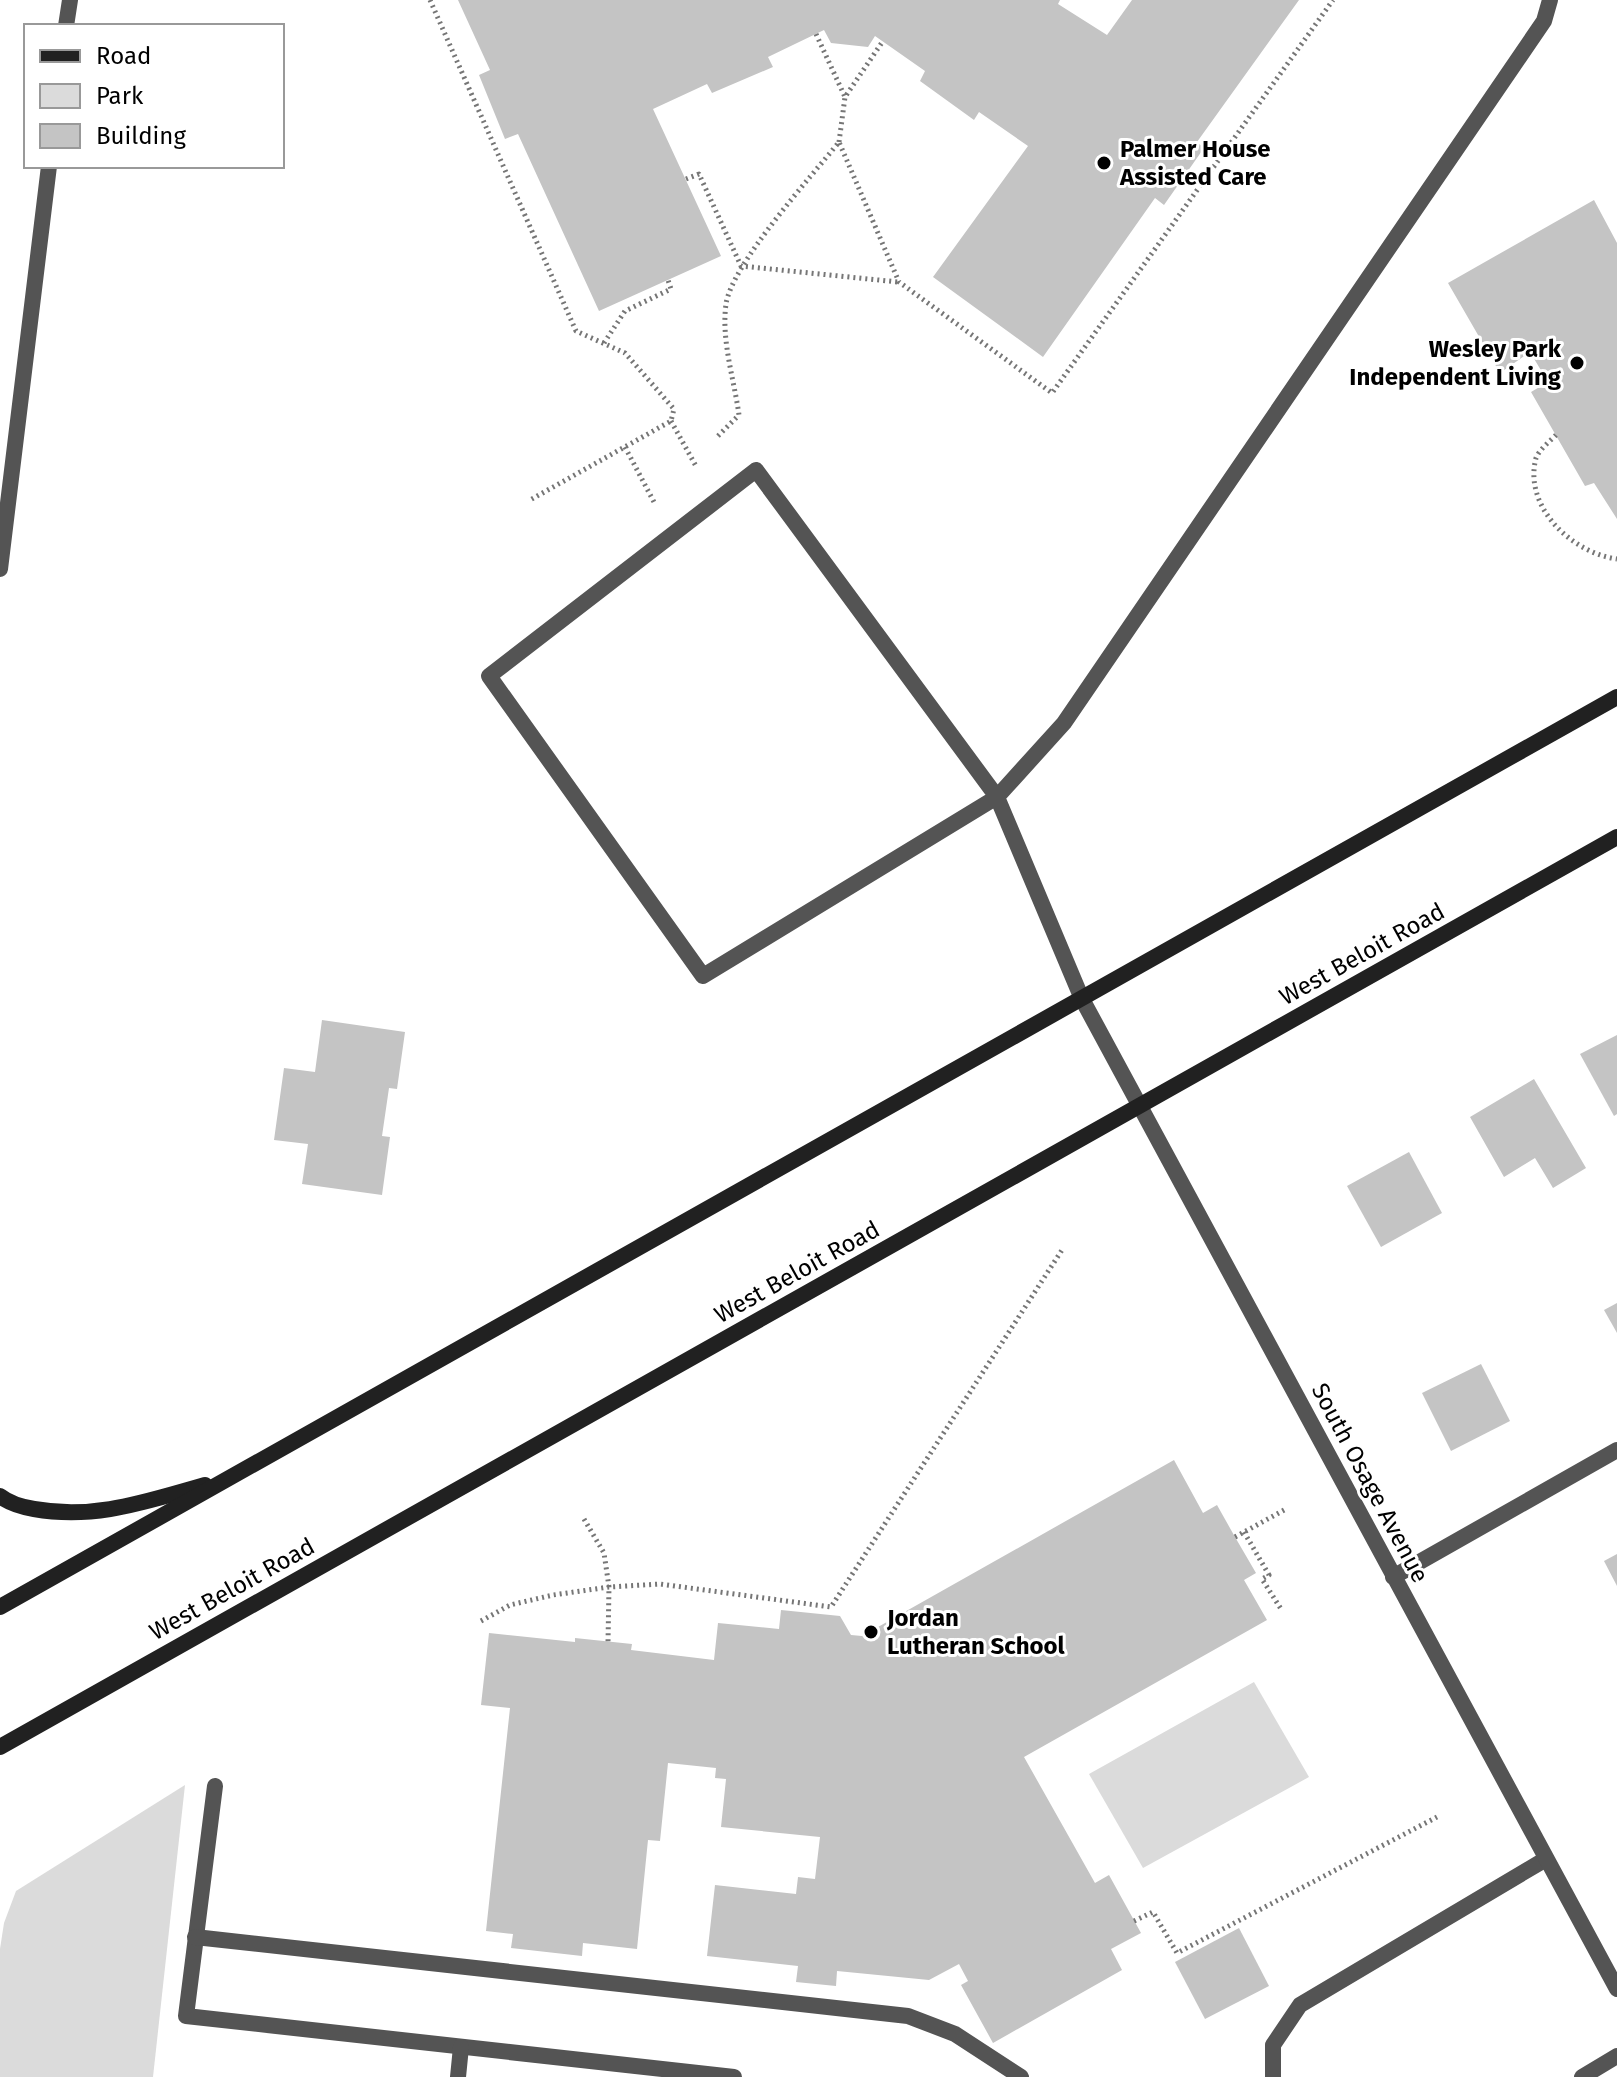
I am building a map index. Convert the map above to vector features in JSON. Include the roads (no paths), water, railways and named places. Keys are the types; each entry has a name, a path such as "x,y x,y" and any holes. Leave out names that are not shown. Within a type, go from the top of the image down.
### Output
{"main road":[{"path":"0,1607 1617,697"},
{"name":"West Beloit Road","path":"0,1747 1617,837"},
{"path":"0,1496 18,1506 79,1514 117,1510 230,1478"}],"street":[{"path":"66,24 70,0"},
{"path":"997,797 1064,723 1544,21 1550,0"},
{"path":"0,569 49,168"},
{"name":"South Osage Avenue","path":"997,797 703,976 489,676 756,470 997,797 1082,999 1617,1989"},
{"path":"1393,1577 1617,1450"},
{"path":"215,1786 186,2016 734,2077"},
{"path":"1273,2077 1273,2045 1300,2005 1546,1859"},
{"path":"195,1937 908,2016 955,2034 1021,2077"},
{"path":"458,2077 461,2047"},
{"path":"1582,2077 1617,2056"}],"place":[{"name":"Palmer House Assisted Care","path":"1104,163"},
{"name":"Wesley Park Independent Living","path":"1577,363"},
{"name":"Jordan Lutheran School","path":"871,1632"}]}
